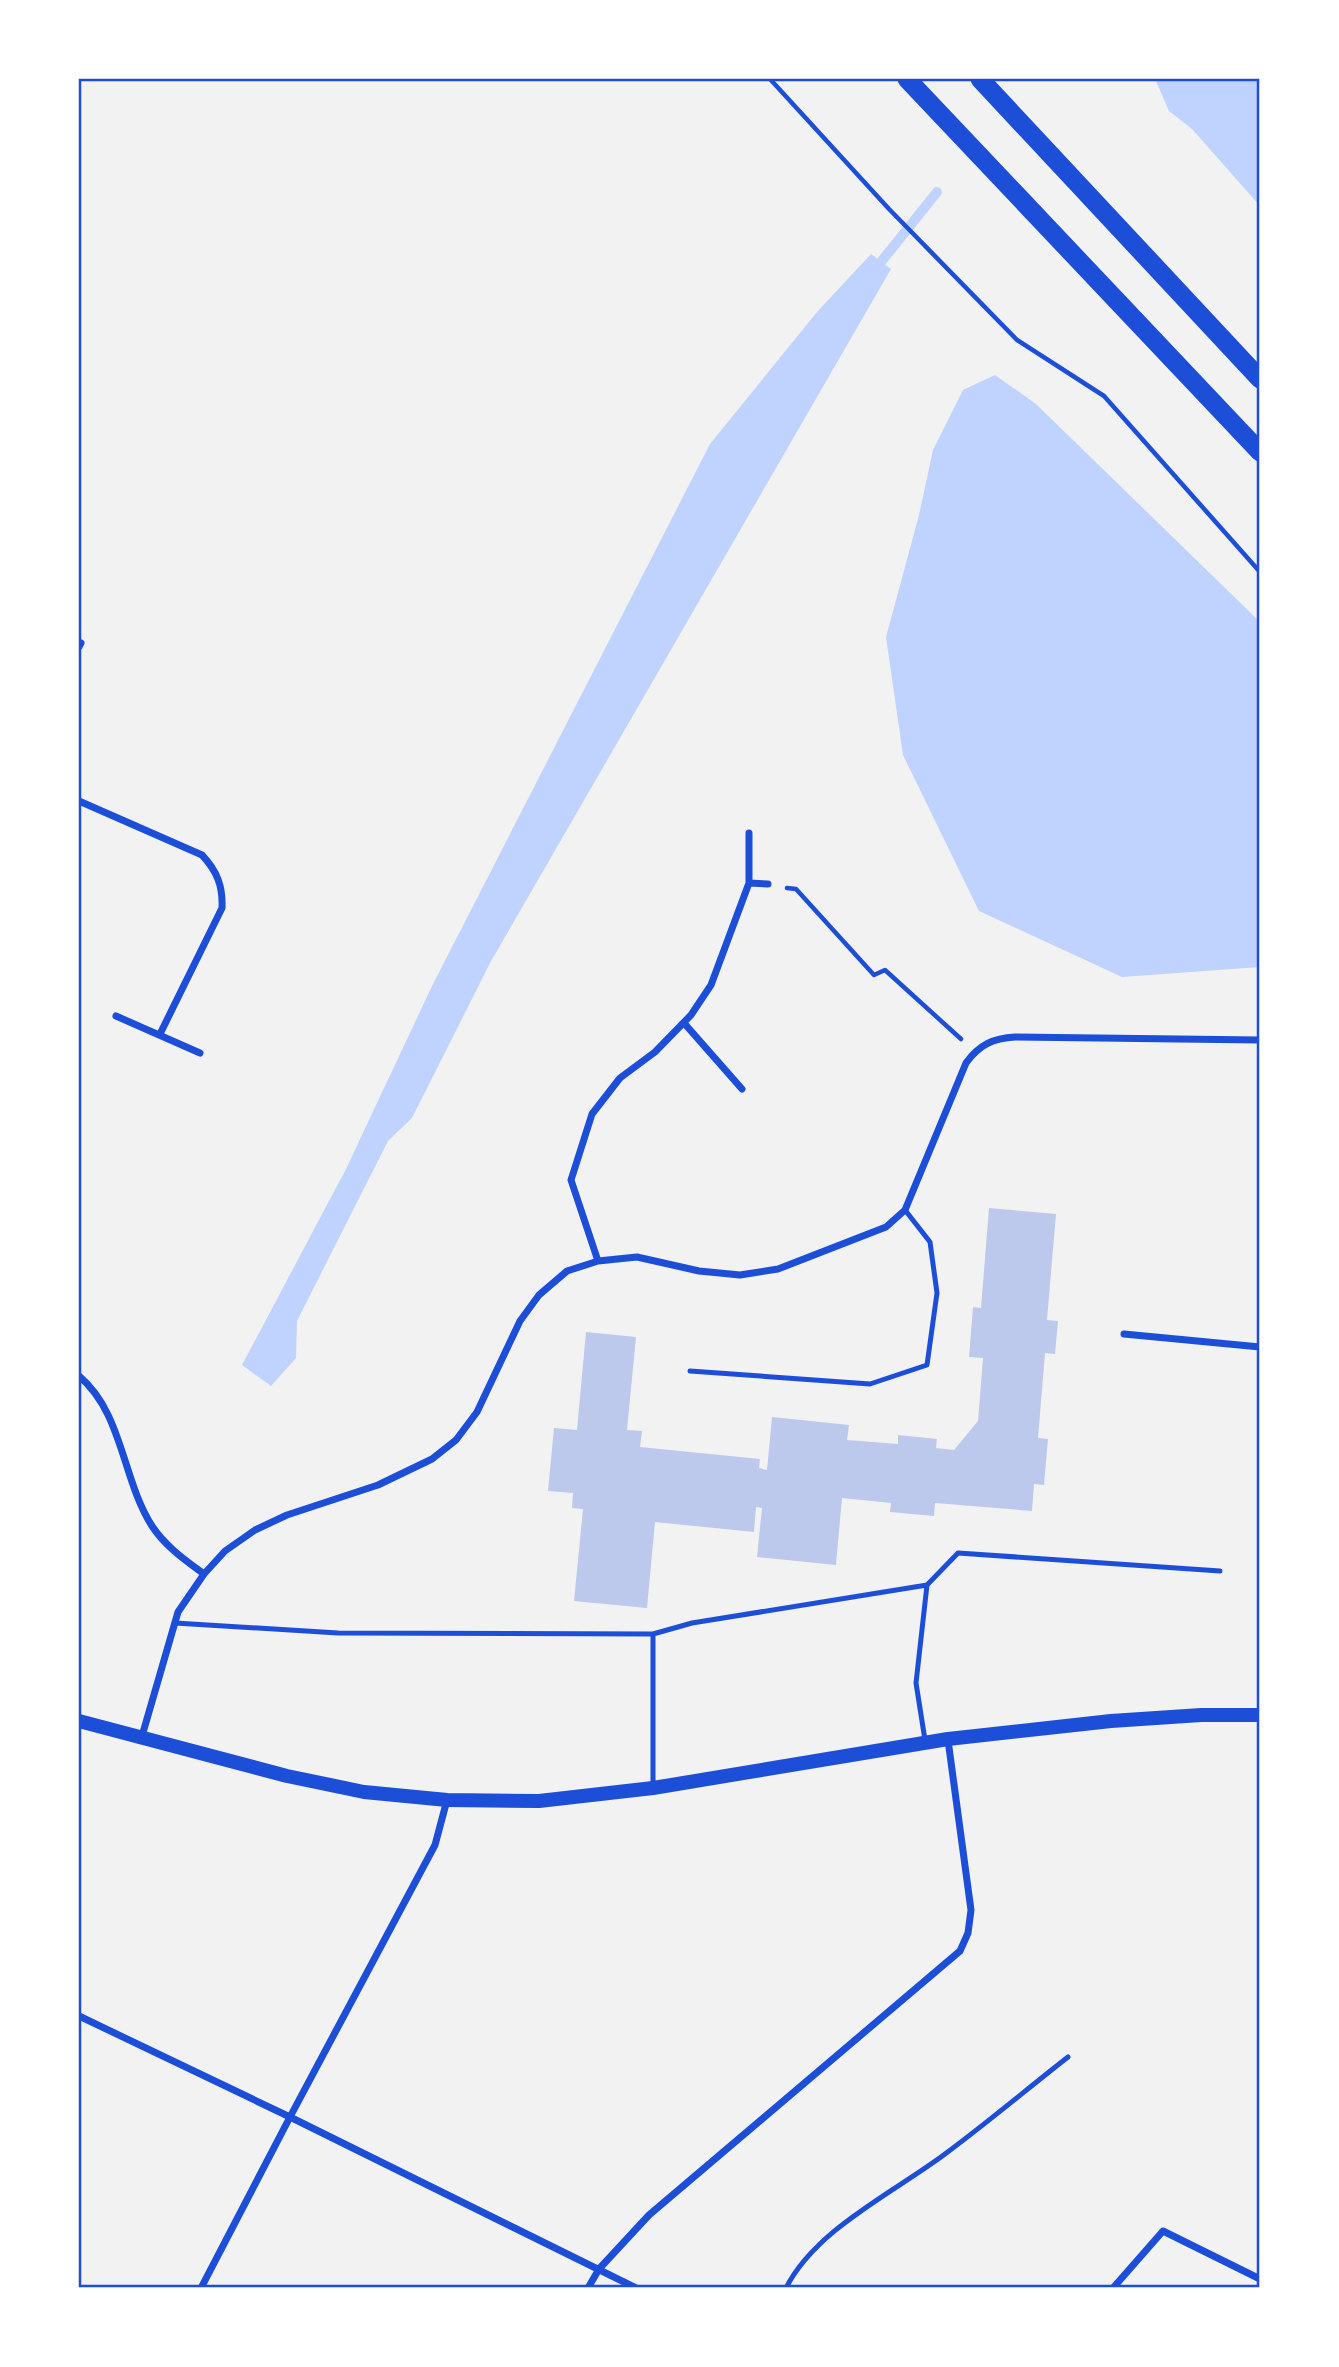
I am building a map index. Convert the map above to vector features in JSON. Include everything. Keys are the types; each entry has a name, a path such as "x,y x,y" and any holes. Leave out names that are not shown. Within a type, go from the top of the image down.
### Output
{"highway":[{"path":"907,79 1260,452"},
{"path":"980,79 1260,379"}],"main road":[{"path":"79,1721 287,1776 364,1792 447,1800 539,1801 653,1788 948,1739 1200,1714 1260,1715"}],"street":[{"path":"79,801 202,855 219,879 223,892 222,908 160,1034"},
{"path":"598,1261 571,1180 592,1114 620,1078 655,1052 684,1023 711,985 749,883 749,833"},
{"path":"749,883 768,884"},
{"path":"116,1016 200,1053"},
{"path":"684,1023 742,1089"},
{"path":"142,1736 178,1612 204,1574 225,1551 255,1530 287,1514 378,1485 432,1459 456,1440 477,1412 520,1321 539,1295 567,1271 598,1261 637,1257 699,1271 740,1275 778,1269 886,1227 905,1210 966,1063 974,1051 996,1038 1260,1040"},
{"path":"1124,1334 1260,1347"},
{"path":"79,1376 89,1385 108,1414 137,1495 153,1527 175,1552 204,1574"},
{"path":"588,2288 599,2269 649,2215 960,1951 968,1933 971,1910 948,1739"},
{"path":"201,2288 435,1845 447,1800"},
{"path":"79,2016 636,2288"},
{"path":"1113,2288 1163,2231 1260,2279"}],"lane":[{"path":"690,1371 870,1384 927,1365 937,1293 932,1255 930,1242 905,1210"},
{"path":"926,1743 916,1683 928,1585 958,1553 1220,1571"},
{"path":"175,1623 338,1633 653,1634 692,1623 928,1585"},
{"path":"653,1634 653,1788"},
{"path":"786,2288 793,2274 819,2245 944,2155 1068,2057"}],"path":[{"path":"770,79 889,209 1017,340 1104,396 1260,572"},
{"path":"768,884 796,890 874,975 885,970 974,1051"}],"water":[{"path":"1155,79 1260,79 1260,206 1192,129 1169,111"},
{"path":"871,254 891,269 490,963 412,1118 388,1141 297,1321 296,1358 271,1386 242,1365 346,1169 432,986 710,444 817,312"},
{"path":"995,375 1036,404 1260,622 1260,967 1122,977 979,911 903,755 886,637 919,515 933,450 963,390"}],"building":[{"path":"989,1208 1056,1214 1047,1320 1058,1321 1055,1354 1045,1353 1038,1438 1048,1439 1044,1485 1034,1484 1032,1511 935,1503 934,1516 890,1512 891,1503 842,1498 836,1565 757,1557 762,1508 756,1507 754,1532 655,1522 647,1608 574,1601 583,1509 572,1508 573,1493 548,1491 554,1428 577,1430 586,1332 636,1337 627,1430 642,1431 640,1447 760,1459 759,1468 767,1470 772,1417 849,1425 847,1440 898,1444 898,1435 937,1439 936,1448 954,1450 978,1421 983,1358 969,1357 973,1307 981,1308"}],"waterway":[{"path":"881,262 937,192"}]}
